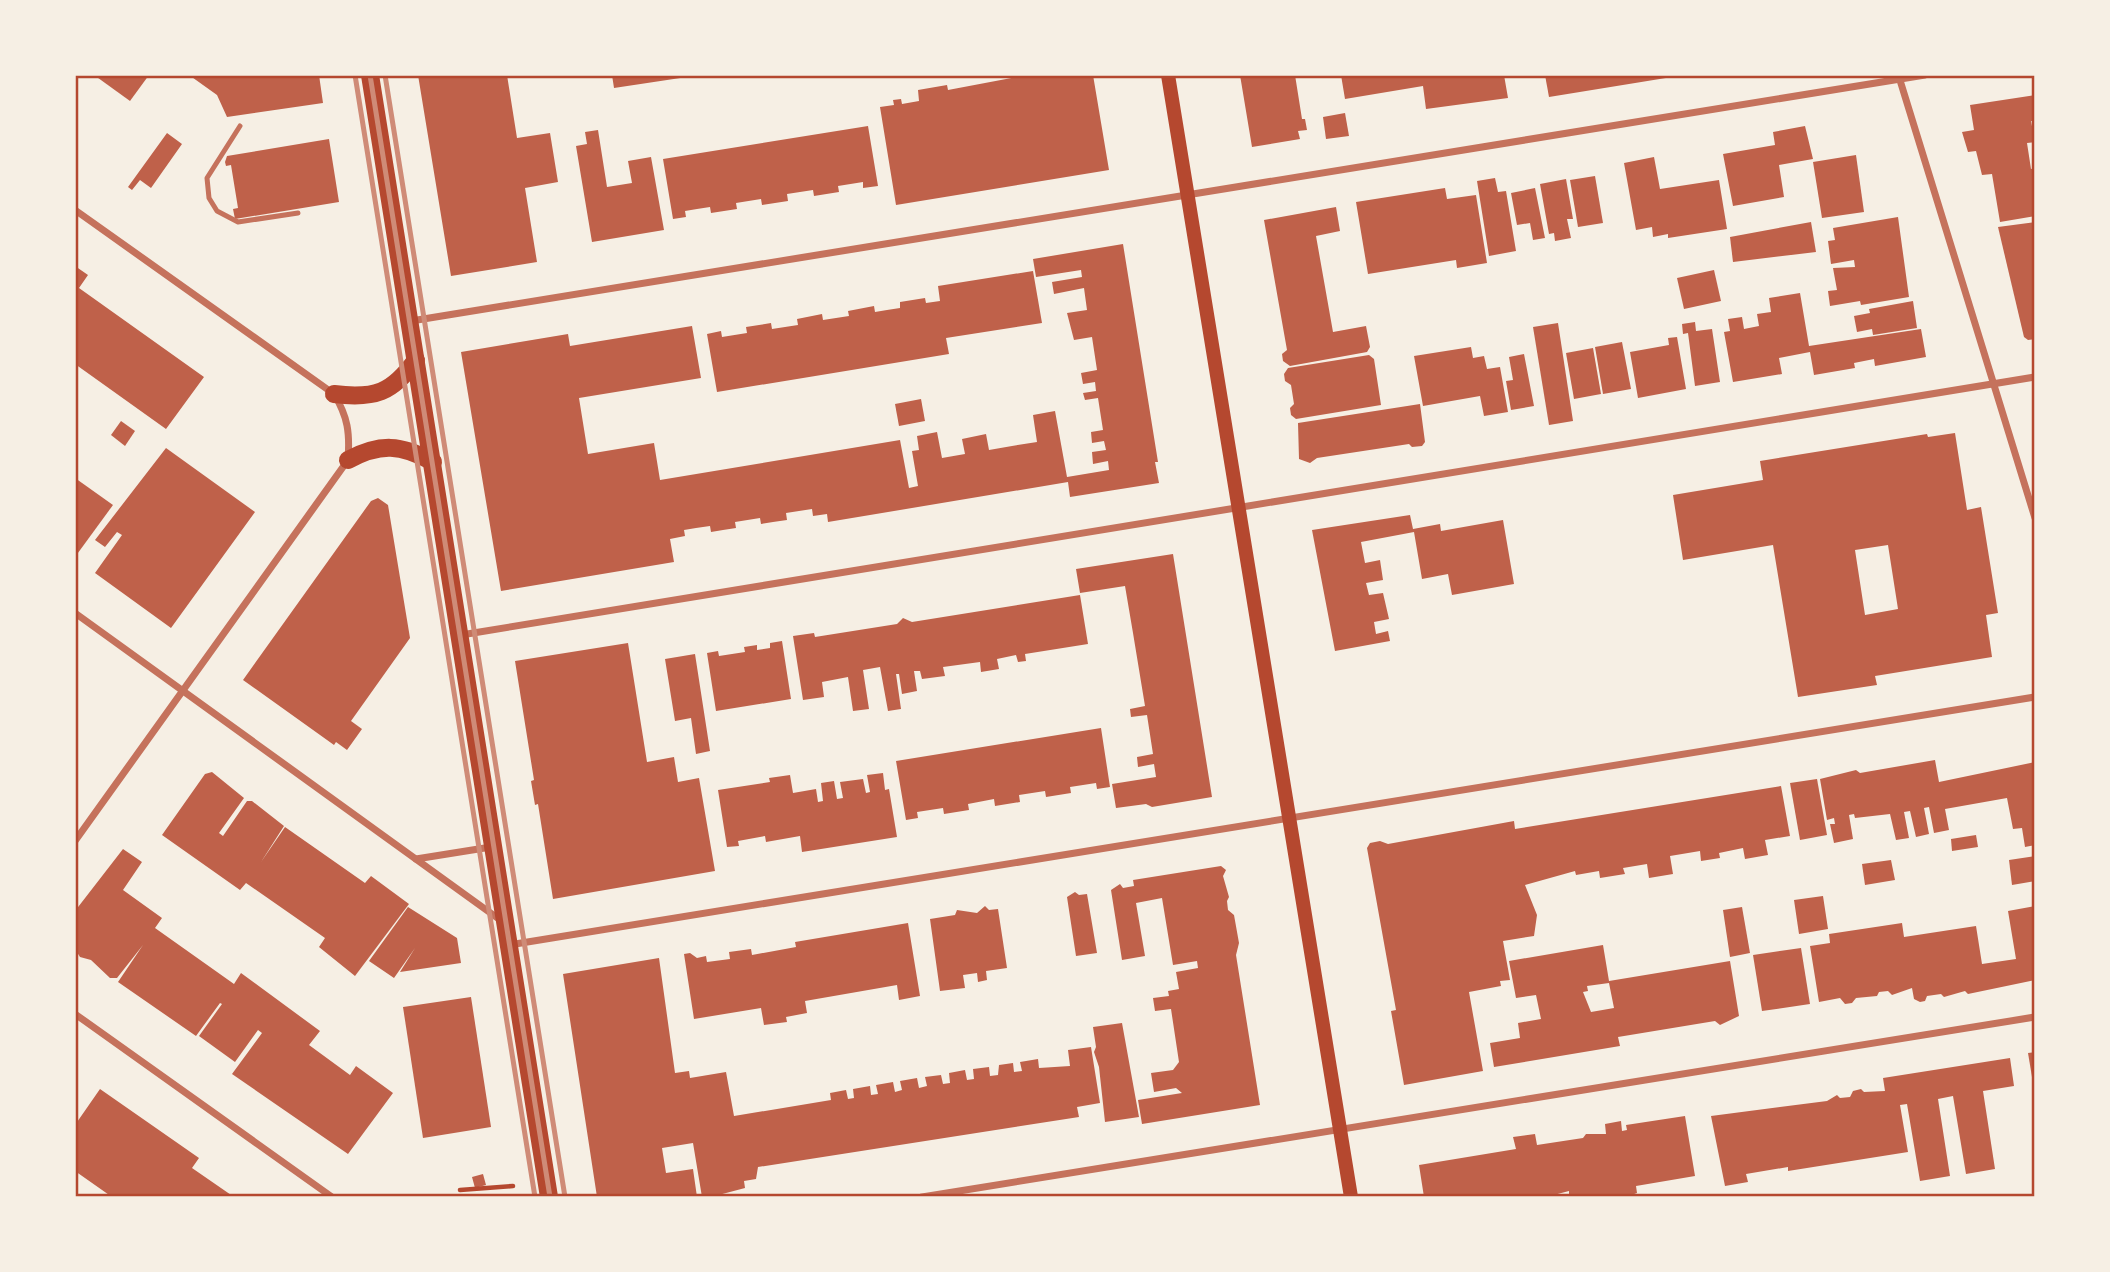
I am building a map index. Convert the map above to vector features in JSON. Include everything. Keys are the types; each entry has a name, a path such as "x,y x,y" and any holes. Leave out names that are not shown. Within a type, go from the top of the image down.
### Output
{"main road":[{"path":"370,75 549,1197"},
{"path":"1168,75 1351,1197"},
{"path":"334,394 360,397 382,393 402,378 416,360"},
{"path":"348,460 368,450 391,447 413,451 433,462"}],"street":[{"path":"410,321 1925,75"},
{"path":"1900,77 2035,518"},
{"path":"75,210 334,394 347,416 350,435 348,460 75,841"},
{"path":"461,635 1240,505 2035,377"},
{"path":"75,613 504,923"},
{"path":"508,945 2035,697"},
{"path":"416,859 492,847"},
{"path":"75,1014 332,1197"},
{"path":"922,1197 2035,1017"}],"lane":[{"path":"240,126 207,178 209,198 217,211 238,222 298,214"}],"path":[{"path":"460,1190 513,1186"}],"building":[{"path":"94,75 149,75 130,101"},
{"path":"189,75 319,75 323,103 227,117 217,95"},
{"path":"418,75 507,75 517,138 550,133 558,182 525,188 537,262 451,276"},
{"path":"612,75 687,75 687,77 614,88"},
{"path":"1027,75 1093,75 1109,170 896,205 880,107 894,105 893,100 901,99 902,104 919,101 918,90 947,85 948,90"},
{"path":"1240,75 1295,75 1302,119 1305,119 1307,130 1298,131 1300,139 1252,147"},
{"path":"1341,75 1504,75 1508,98 1426,109 1423,86 1345,99"},
{"path":"1545,75 1671,75 1672,77 1549,97"},
{"path":"2035,95 2035,121 2031,121 2035,142 2027,143 2031,169 2035,168 2035,216 2000,222 1992,174 1982,175 1976,151 1968,152 1962,132 1974,130 1970,105"},
{"path":"1345,113 1349,136 1326,139 1323,117"},
{"path":"868,126 878,186 863,188 863,182 838,186 839,192 814,196 813,190 787,194 788,201 762,205 761,199 736,203 737,209 711,213 710,207 697,209 685,211 686,217 673,219 663,159"},
{"path":"1805,126 1813,159 1779,165 1784,197 1733,206 1723,154 1775,145 1773,132"},
{"path":"598,130 607,187 632,183 628,161 651,157 664,230 592,242 576,146 587,144 585,132"},
{"path":"167,133 182,144 151,188 140,180 132,190 128,187"},
{"path":"329,139 339,202 235,219 233,209 238,208 231,165 226,166 225,162 227,156"},
{"path":"1856,155 1864,212 1822,218 1813,162"},
{"path":"1654,157 1660,189 1719,180 1727,229 1668,238 1668,234 1653,237 1652,227 1636,230 1624,163"},
{"path":"1595,176 1603,223 1578,227 1570,180"},
{"path":"1495,178 1498,192 1506,191 1516,251 1489,256 1477,181"},
{"path":"1566,179 1573,219 1567,219 1571,238 1555,241 1554,233 1549,234 1540,184"},
{"path":"1445,188 1447,199 1476,195 1487,263 1457,268 1456,260 1368,274 1356,202"},
{"path":"1535,188 1545,238 1533,240 1530,223 1517,225 1511,193"},
{"path":"1336,207 1340,231 1316,236 1333,332 1366,326 1370,347 1367,352 1290,366 1283,361 1282,354 1287,350 1264,220"},
{"path":"1898,217 1909,297 1861,305 1860,301 1830,306 1828,291 1837,290 1833,268 1855,267 1854,260 1831,264 1828,241 1835,240 1833,228"},
{"path":"1811,222 1816,252 1733,262 1730,237"},
{"path":"2035,222 2035,339 2028,340 2024,337 1998,227"},
{"path":"1123,244 1158,462 1155,462 1159,483 1070,497 1068,482 828,522 827,514 813,516 812,509 786,513 787,520 761,524 760,518 735,522 736,528 711,532 710,526 684,530 685,536 670,539 674,562 501,591 461,352 568,334 570,346 692,326 701,378 579,398 588,454 654,443 660,480 900,440 909,488 918,486 912,451 919,450 917,436 937,432 942,458 965,454 962,439 986,434 989,450 1037,442 1033,415 1055,411 1067,477 1109,470 1108,461 1093,464 1092,452 1106,450 1104,441 1092,443 1091,432 1103,430 1098,398 1085,400 1083,393 1096,391 1095,382 1083,384 1081,373 1097,370 1092,337 1074,340 1067,313 1087,310 1084,288 1054,294 1052,282 1082,277 1081,270 1036,277 1033,259"},
{"path":"75,266 88,275 79,288 204,377 166,429 75,364"},
{"path":"1714,270 1721,301 1684,309 1677,278"},
{"path":"1033,271 1042,323 946,338 949,354 717,392 707,334 721,331 722,337 747,333 746,327 771,323 772,329 798,325 797,319 822,314 823,320 849,316 848,311 874,306 875,312 900,308 900,302 925,298 926,303 940,301 938,286"},
{"path":"1800,293 1809,346 1921,329 1926,357 1875,366 1874,359 1854,363 1855,368 1814,375 1810,352 1779,358 1782,374 1733,382 1724,332 1730,331 1728,319 1742,317 1744,329 1759,326 1757,314 1771,312 1769,298"},
{"path":"1913,301 1917,328 1873,335 1872,329 1857,332 1854,316 1870,313 1869,309"},
{"path":"1695,322 1696,331 1712,329 1720,382 1695,386 1688,333 1683,334 1682,324"},
{"path":"1558,323 1573,421 1549,425 1533,327"},
{"path":"1677,337 1686,389 1638,398 1630,352 1669,345 1668,338"},
{"path":"1622,342 1631,389 1603,394 1595,347"},
{"path":"1471,347 1473,358 1484,356 1487,369 1500,367 1508,412 1484,416 1480,396 1423,406 1414,356"},
{"path":"1593,348 1601,394 1574,399 1566,353"},
{"path":"1524,354 1534,406 1511,410 1506,381 1513,380 1509,357"},
{"path":"1369,355 1374,359 1381,405 1296,419 1291,415 1290,408 1294,404 1291,385 1285,381 1284,374 1288,368"},
{"path":"921,399 925,421 899,426 895,404"},
{"path":"1420,404 1425,442 1422,446 1412,447 1409,444 1317,458 1310,463 1299,459 1298,423"},
{"path":"121,421 135,431 125,446 111,435"},
{"path":"1955,433 1967,510 1981,507 1998,613 1986,615 1992,657 1875,676 1877,685 1798,697 1773,545 1683,560 1673,495 1763,480 1760,461 1927,434 1928,437","holes":["1888,545 1898,609 1865,615 1855,550"]},
{"path":"166,448 255,512 171,628 95,573 122,535 117,532 105,547 95,540"},
{"path":"75,478 113,505 75,557"},
{"path":"378,498 388,505 410,638 351,721 362,729 347,750 336,742 334,745 243,680 371,501"},
{"path":"1410,515 1413,529 1440,524 1441,531 1503,520 1514,584 1452,595 1448,574 1422,579 1414,532 1361,542 1365,563 1380,560 1383,580 1366,583 1369,595 1383,593 1389,619 1374,622 1376,634 1388,631 1390,641 1335,651 1312,530"},
{"path":"1173,554 1212,797 1152,807 1146,804 1116,808 1112,784 1156,777 1154,764 1138,767 1137,757 1153,754 1147,715 1131,717 1130,709 1145,706 1125,586 1080,593 1076,569"},
{"path":"1080,595 1088,644 1025,654 1026,661 1018,662 1016,655 997,659 999,669 981,672 980,662 943,667 945,676 922,679 920,671 914,671 917,691 902,694 899,674 896,674 901,709 888,711 880,667 863,670 869,709 853,711 848,677 822,682 824,697 803,700 793,636 814,633 815,637 897,624 903,618 912,622"},
{"path":"782,641 791,699 716,711 707,653 718,651 719,656 745,652 744,647 757,645 757,650 770,648 770,643"},
{"path":"628,643 647,762 674,757 678,782 699,778 715,871 553,899 538,804 535,805 531,781 534,780 515,661"},
{"path":"695,654 710,751 696,754 691,718 675,721 665,659"},
{"path":"1101,728 1110,787 1097,789 1096,783 1070,787 1071,793 1046,797 1045,791 1019,795 1020,802 995,806 994,799 968,804 969,810 944,814 943,808 917,812 918,818 906,820 896,761"},
{"path":"1935,760 1939,782 2035,762 2035,845 2025,847 2022,828 2013,829 2007,798 1945,809 1949,830 1934,833 1929,807 1924,808 1929,834 1916,837 1910,811 1904,812 1909,838 1896,840 1890,814 1855,818 1854,814 1849,815 1853,839 1834,843 1830,824 1835,824 1834,818 1827,820 1820,779 1856,770 1860,773"},
{"path":"212,772 244,798 219,833 223,836 247,801 252,801 284,826 261,862 285,827 365,883 371,876 409,904 355,976 319,947 325,938 246,883 240,890 162,835 205,774"},
{"path":"883,773 885,790 889,789 897,837 802,852 800,836 766,842 765,836 738,841 739,846 727,847 718,790 770,782 769,778 790,775 793,793 816,789 818,802 823,801 821,783 834,781 837,799 843,798 840,782 863,779 866,793 870,792 867,775"},
{"path":"1817,779 1827,835 1800,840 1790,783"},
{"path":"1781,786 1790,836 1765,840 1768,855 1745,859 1743,848 1719,853 1720,858 1701,861 1700,851 1670,856 1673,874 1649,878 1647,864 1623,868 1625,874 1600,878 1599,871 1576,875 1575,871 1525,885 1537,915 1534,936 1503,941 1510,980 1500,981 1501,986 1469,992 1483,1071 1404,1085 1391,1011 1396,1010 1367,848 1370,843 1380,841 1388,844 1514,821 1515,829"},
{"path":"1976,835 1978,847 1952,851 1951,839"},
{"path":"123,849 142,862 123,890 162,918 155,928 234,984 241,973 320,1031 309,1045 350,1075 356,1066 393,1093 348,1154 232,1074 262,1033 258,1030 235,1062 199,1036 222,1004 220,1003 196,1036 118,982 143,945 117,978 110,978 91,960 80,957 75,949 75,911"},
{"path":"2035,856 2035,881 2012,885 2009,860"},
{"path":"1891,860 1895,880 1865,885 1862,864"},
{"path":"1221,866 1226,870 1223,876 1229,897 1228,910 1234,915 1239,943 1236,955 1260,1105 1142,1124 1138,1100 1182,1093 1176,1088 1154,1092 1151,1073 1173,1070 1179,1062 1171,1009 1155,1011 1153,998 1169,996 1168,991 1179,989 1176,972 1198,968 1197,961 1173,965 1162,898 1136,903 1145,956 1122,960 1111,890 1120,884 1123,888 1134,886 1133,880"},
{"path":"1075,892 1079,895 1087,894 1097,953 1076,956 1067,897"},
{"path":"1823,896 1828,929 1799,934 1794,900"},
{"path":"985,906 989,910 998,909 1007,968 986,971 987,980 978,982 977,973 963,975 965,988 940,991 930,919 955,915 957,910 977,913"},
{"path":"2035,906 2035,980 1968,994 1965,991 1944,997 1941,994 1927,996 1925,1001 1920,1002 1914,999 1912,988 1892,995 1888,991 1879,992 1877,996 1856,998 1852,1003 1845,1004 1840,998 1819,1002 1810,946 1830,943 1829,934 1902,923 1904,937 1976,926 1982,964 2016,959 2008,911"},
{"path":"408,907 457,938 461,963 400,972 415,948 394,978 369,961"},
{"path":"1742,907 1750,953 1730,957 1723,910"},
{"path":"908,923 920,996 899,1000 897,985 805,1001 807,1013 786,1017 787,1022 764,1025 761,1008 694,1019 684,954 690,953 697,958 706,956 707,962 730,959 729,952 751,949 752,955 796,947 795,942"},
{"path":"1603,945 1609,981 1730,961 1739,1016 1720,1025 1715,1021 1618,1037 1620,1046 1494,1067 1490,1043 1520,1038 1518,1023 1541,1019 1536,995 1516,998 1509,961","holes":["1609,983 1614,1008 1591,1012 1583,992 1588,991 1587,986"]},
{"path":"1801,948 1810,1004 1762,1011 1753,955"},
{"path":"659,958 675,1073 689,1071 690,1078 726,1072 734,1116 831,1100 830,1093 846,1090 848,1099 854,1098 853,1089 870,1086 871,1095 878,1094 876,1085 893,1082 895,1092 902,1090 900,1081 917,1078 919,1088 927,1086 925,1077 941,1075 943,1084 950,1083 949,1073 965,1070 967,1080 974,1079 973,1069 989,1067 990,1076 998,1075 999,1065 1013,1063 1014,1072 1022,1071 1020,1062 1038,1059 1039,1068 1070,1066 1068,1050 1091,1047 1100,1103 1077,1107 1079,1117 758,1167 756,1179 744,1181 745,1188 711,1197 702,1197 693,1143 662,1148 666,1173 693,1169 697,1197 597,1197 563,974"},
{"path":"471,997 491,1127 423,1138 403,1007"},
{"path":"1122,1023 1139,1117 1105,1122 1099,1067 1094,1052 1096,1047 1093,1027"},
{"path":"2035,1052 2035,1083 2033,1083 2028,1053"},
{"path":"2010,1058 2014,1086 1983,1091 1995,1169 1966,1174 1953,1096 1938,1099 1950,1176 1920,1181 1907,1104 1900,1105 1908,1152 1788,1171 1788,1167 1746,1174 1748,1182 1725,1186 1711,1116 1827,1101 1837,1095 1840,1098 1850,1097 1853,1091 1861,1089 1864,1092 1885,1091 1883,1078"},
{"path":"100,1089 199,1158 192,1168 234,1197 112,1197 75,1171 75,1125"},
{"path":"1685,1116 1695,1176 1636,1186 1637,1193 1626,1197 1569,1197 1569,1191 1546,1197 1424,1197 1419,1165 1516,1149 1513,1137 1535,1134 1537,1145 1583,1138 1586,1134 1606,1134 1605,1124 1621,1121 1622,1131 1627,1130 1626,1125"},
{"path":"483,1174 486,1185 475,1188 472,1177"}],"railway":[{"path":"355,75 535,1197"},
{"path":"370,75 550,1197"},
{"path":"385,75 565,1197"}]}
